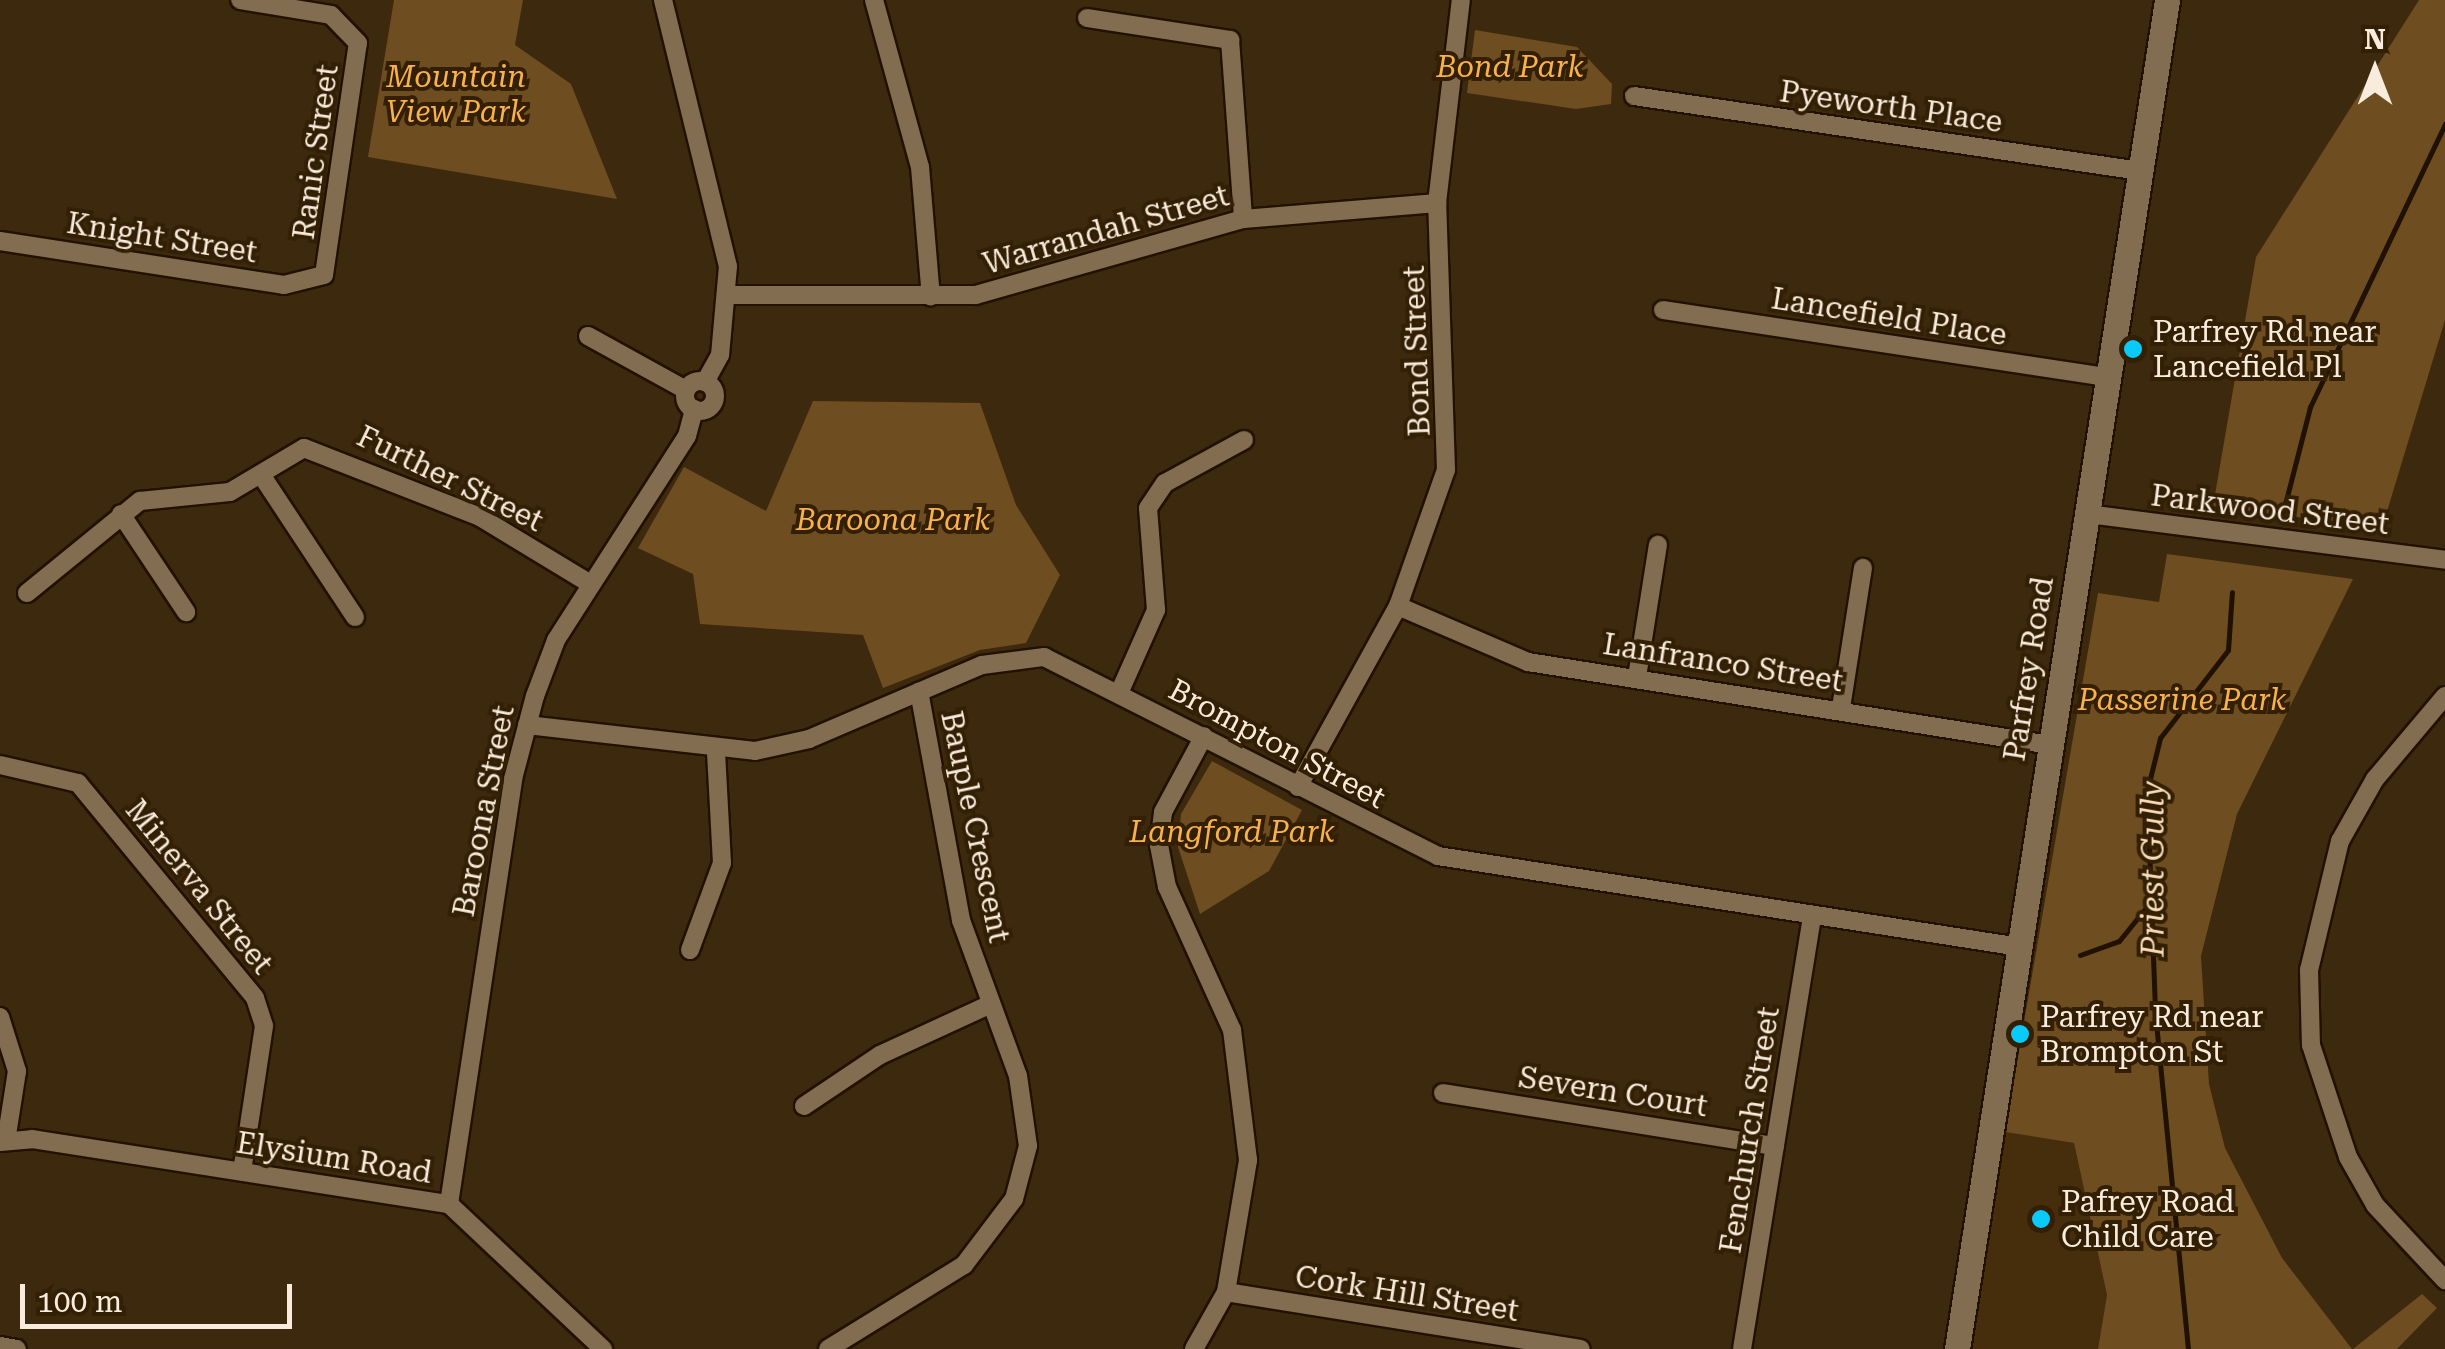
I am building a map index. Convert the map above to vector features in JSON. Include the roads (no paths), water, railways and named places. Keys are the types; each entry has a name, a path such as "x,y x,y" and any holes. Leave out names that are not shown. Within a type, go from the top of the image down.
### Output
{"main road":[{"name":"Parfrey Road","path":"1957,1349 2167,0"}],"street":[{"name":"Ranic Street","path":"240,0 350,26 356,62 329,262 316,282"},
{"name":"Baroona Street","path":"449,1204 527,726 588,583 687,436 694,409 712,404 705,382 720,355 728,295 722,230 663,0"},
{"path":"874,0 920,167 931,297"},
{"name":"Bond Street","path":"1298,787 1398,606 1436,512 1451,418 1438,203 1462,0"},
{"path":"1087,18 1230,40 1243,219"},
{"name":"Pyeworth Place","path":"1634,96 2140,171"},
{"name":"Warrandah Street","path":"728,295 931,297 1021,286 1243,219 1438,203"},
{"name":"Knight Street","path":"0,241 316,282"},
{"name":"Lancefield Place","path":"1663,310 2108,378"},
{"path":"588,336 686,390 694,409"},
{"path":"686,390 705,382"},
{"path":"1120,690 1156,610 1148,508 1165,484 1244,440"},
{"name":"Further Street","path":"27,593 140,501 230,492 304,448 323,448 506,530 588,583"},
{"path":"262,476 355,617"},
{"path":"120,514 186,612"},
{"name":"Parkwood Street","path":"2088,514 2445,560"},
{"path":"1638,677 1658,545"},
{"path":"1841,708 1863,568"},
{"name":"Lanfranco Street","path":"1398,606 1493,654 2050,745"},
{"name":"Brompton Street","path":"527,726 716,753 809,739 982,665 1044,657 1120,690 1298,787 1438,856 1812,919 2020,948"},
{"name":"Bauple Crescent","path":"828,1349 964,1265 1014,1198 1026,1110 961,920 919,692"},
{"path":"2445,696 2375,779 2340,841 2309,970 2311,1045 2348,1158 2375,1205 2445,1280"},
{"path":"1194,1349 1226,1292 1241,1230 1246,1101 1232,1030 1167,887 1159,845 1163,812 1204,736"},
{"path":"690,950 722,863 716,753"},
{"name":"Minerva Street","path":"0,765 78,783 255,998 264,1026 242,1171"},
{"name":"Fenchurch Street","path":"1742,1349 1812,919"},
{"path":"804,1106 880,1055 992,1004"},
{"path":"0,1017 17,1071 3,1142"},
{"name":"Severn Court","path":"1442,1093 1775,1146"},
{"name":"Elysium Road","path":"3,1142 242,1171 449,1204 603,1349"},
{"name":"Cork Hill Street","path":"1226,1292 1580,1349"},
{"path":"0,1346 17,1349"}],"waterway":[{"name":"Priest Gully","path":"2282,516 2310,407 2445,124"},
{"name":"Priest Gully","path":"2188,1349 2155,1010 2147,791 2160,738 2228,650 2232,592"},
{"path":"2080,955 2119,941 2148,905"}],"place":[{"name":"Parfrey Rd near Lancefield Pl","path":"2133,349"},
{"name":"Parfrey Rd near Brompton St","path":"2020,1034"},
{"name":"Pafrey Road Child Care","path":"2041,1219"}],"park label":[{"name":"Bond Park","path":"1510,67"},
{"name":"Mountain View Park","path":"456,94"},
{"name":"Baroona Park","path":"893,520"},
{"name":"Passerine Park","path":"2182,700"},
{"name":"Langford Park","path":"1232,832"}]}
